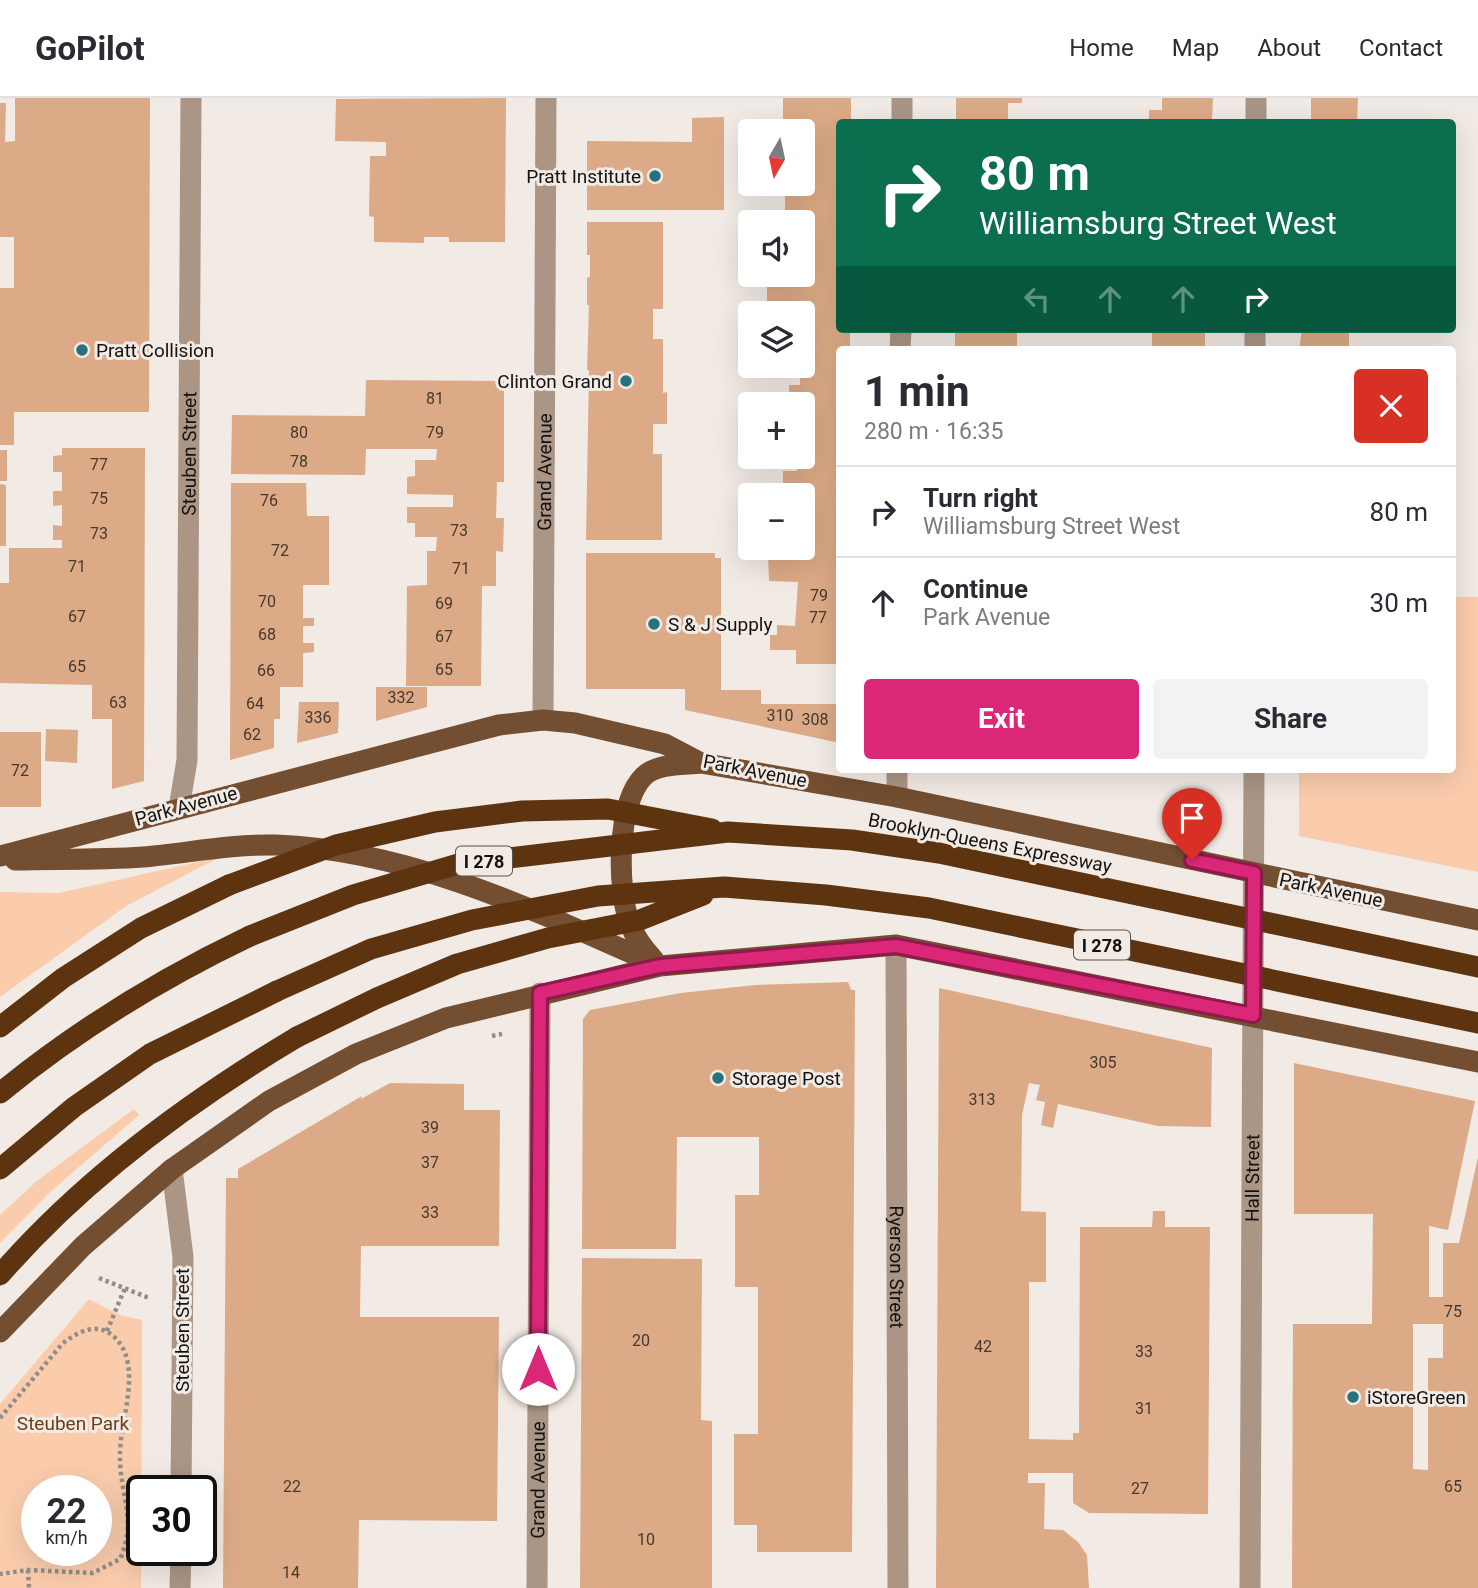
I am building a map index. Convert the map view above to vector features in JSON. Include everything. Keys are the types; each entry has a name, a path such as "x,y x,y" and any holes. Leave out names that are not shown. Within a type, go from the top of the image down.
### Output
{"highway":[{"path":"0,1027 63,978 141,928 229,885 336,845 435,822 522,811 608,808 728,832"},
{"name":"Brooklyn-Queens Expressway","path":"0,1093 41,1060 121,1004 184,967 250,936 353,895 458,864 728,832 852,839 939,853 1478,967"},
{"path":"0,1275 58,1214 115,1164 226,1079 297,1037 377,998 457,964 548,938 640,920 724,887"},
{"name":"I 278","path":"0,1168 74,1107 150,1054 277,991 371,949 472,920 598,896 724,887 826,895 929,908 1478,1023"}],"main road":[{"name":"Park Avenue","path":"0,856 499,725 542,720 575,723 665,744 701,763 897,797 1478,920"},
{"path":"0,1332 83,1246 172,1169 269,1101 356,1054 446,1018 660,966 638,940 626,912 622,862 626,816 632,797 644,776 660,768 701,763"},
{"name":"Park Avenue","path":"0,861 143,857 252,845 337,852 473,887 660,966 896,946 1253,1015 1478,1062"}],"street":[{"name":"Steuben Street","path":"179,808 187,760 191,98"},
{"name":"Grand Avenue","path":"542,720 546,98"},
{"path":"902,98 902,119"},
{"path":"1256,98 1256,119"},
{"path":"897,773 897,797"},
{"name":"Hall Street","path":"1250,1588 1254,773"},
{"name":"Ryerson Street","path":"896,946 898,1588"},
{"name":"Grand Avenue","path":"537,1588 540,993"},
{"name":"Steuben Street","path":"172,1169 183,1257 181,1475"},
{"path":"180,1588 181,1566"}],"path":[{"path":"99,1278 149,1298"},
{"path":"107,1331 125,1288"},
{"path":"0,1419 64,1343 86,1330 107,1331 121,1347 128,1371 120,1453 122,1486 130,1516 127,1544 120,1559 93,1573 28,1570 0,1574"},
{"path":"28,1570 29,1588"}],"green space":[{"path":"1456,597 1478,597 1478,872 1299,836 1299,773 1456,773"},
{"path":"220,857 126,906 0,997 0,892 59,893"},
{"path":"134,1109 139,1115 49,1193 0,1243 0,1215 38,1180"},
{"name":"Steuben Park","path":"89,1299 120,1315 142,1320 141,1475 126,1475 126,1566 141,1566 141,1588 0,1588 0,1404"}],"building":[{"path":"15,98 150,98 149,412 14,412 14,445 0,445 0,288 14,288 14,237 0,237 0,103 6,103 5,142 15,141"},
{"path":"506,98 505,242 449,242 449,237 424,237 424,243 374,242 374,217 369,216 370,156 386,156 386,142 335,141 336,99"},
{"path":"783,98 851,98 851,119 836,119 836,333 850,333 850,346 836,346 836,664 796,664 796,650 770,650 770,635 777,635 777,625 795,626 798,582 769,581 768,560 815,560 815,483 783,483 783,471 815,469 815,392 789,392 789,385 800,385 800,378 815,378 815,301 767,301 767,287 815,287 815,210 785,210 785,196 816,196 816,119 783,119"},
{"path":"956,98 1022,98 1022,103 1008,103 1008,119 956,119"},
{"path":"1162,98 1213,98 1212,119 1149,119 1149,110 1162,110"},
{"path":"1311,98 1358,98 1357,119 1311,119"},
{"name":"Pratt Institute","path":"724,117 724,210 587,210 587,141 692,142 692,118"},
{"name":"Clinton Grand","path":"587,222 663,222 663,309 653,309 653,339 663,339 663,393 667,392 667,424 653,424 653,454 662,454 662,540 586,540 589,370 587,278 590,277"},
{"path":"955,333 1017,333 1017,346 955,346"},
{"path":"1152,333 1205,333 1205,346 1152,346"},
{"path":"1301,333 1349,333 1349,346 1300,346"},
{"path":"366,380 504,381 504,482 497,482 496,518 504,518 503,552 496,551 496,586 482,586 481,686 406,686 407,586 427,585 427,551 436,551 437,537 415,537 415,523 407,523 407,507 453,507 453,495 407,494 407,477 415,476 415,460 436,460 437,449 366,449 365,475 231,474 232,415 365,416"},
{"path":"62,448 145,448 144,781 112,789 112,719 92,719 92,685 0,683 0,583 9,583 9,548 62,548 62,540 53,540 53,525 62,526 62,505 53,506 53,491 62,491 62,472 53,472 53,456 62,455"},
{"path":"0,450 7,450 7,481 0,481"},
{"path":"231,483 306,483 307,516 329,516 329,585 303,585 303,618 314,618 314,626 303,626 303,643 314,643 314,652 303,653 303,687 280,687 280,719 274,719 274,748 230,760"},
{"path":"0,484 6,485 6,546 0,546"},
{"name":"S & J Supply","path":"586,553 715,553 715,558 721,558 721,690 761,690 761,704 836,704 836,742 685,710 685,689 586,689"},
{"path":"376,687 427,687 427,707 376,721"},
{"path":"299,702 339,702 338,733 297,743"},
{"path":"46,729 78,730 77,763 45,761"},
{"path":"0,732 41,732 41,807 0,807"},
{"path":"848,982 851,990 855,990 852,1552 757,1552 757,1525 734,1525 734,1434 758,1434 758,1287 735,1287 735,1195 759,1195 759,1137 677,1137 676,1249 582,1249 583,1019 590,1010 681,993 755,985"},
{"path":"939,988 1212,1048 1211,1127 1158,1126 1058,1104 1053,1128 1041,1125 1045,1102 1036,1100 1040,1085 1029,1083 1022,1115 1021,1211 1046,1212 1046,1282 1029,1282 1029,1439 1073,1440 1073,1433 1079,1433 1080,1227 1152,1227 1153,1211 1165,1211 1165,1227 1210,1227 1208,1514 1089,1513 1073,1503 1073,1473 1028,1473 1028,1483 1045,1483 1044,1529 1063,1530 1078,1542 1087,1555 1089,1588 936,1588"},
{"name":"iStoreGreen","path":"1294,1063 1475,1101 1448,1230 1429,1226 1429,1297 1443,1297 1443,1243 1459,1243 1478,1157 1478,1588 1292,1588 1293,1324 1372,1324 1373,1214 1294,1214","holes":["1413,1324 1443,1324 1443,1358 1428,1358 1428,1470 1413,1469"]},
{"path":"390,1083 464,1084 464,1110 500,1110 499,1246 361,1246 360,1317 499,1317 497,1521 359,1520 358,1588 223,1588 226,1178 238,1178 238,1169 362,1096 361,1099"},
{"path":"582,1258 702,1259 701,1420 712,1421 712,1588 580,1588"}],"place":[{"name":"Pratt Institute","path":"655,176"},
{"name":"Pratt Collision","path":"82,350"},
{"name":"Clinton Grand","path":"626,381"},
{"name":"S & J Supply","path":"654,624"},
{"name":"Storage Post","path":"718,1078"},
{"name":"iStoreGreen","path":"1353,1397"}],"route":[{"path":"538,1369 540,993 660,966 866,946 896,946 934,951 1253,1015 1254,873 1192,860"}]}
